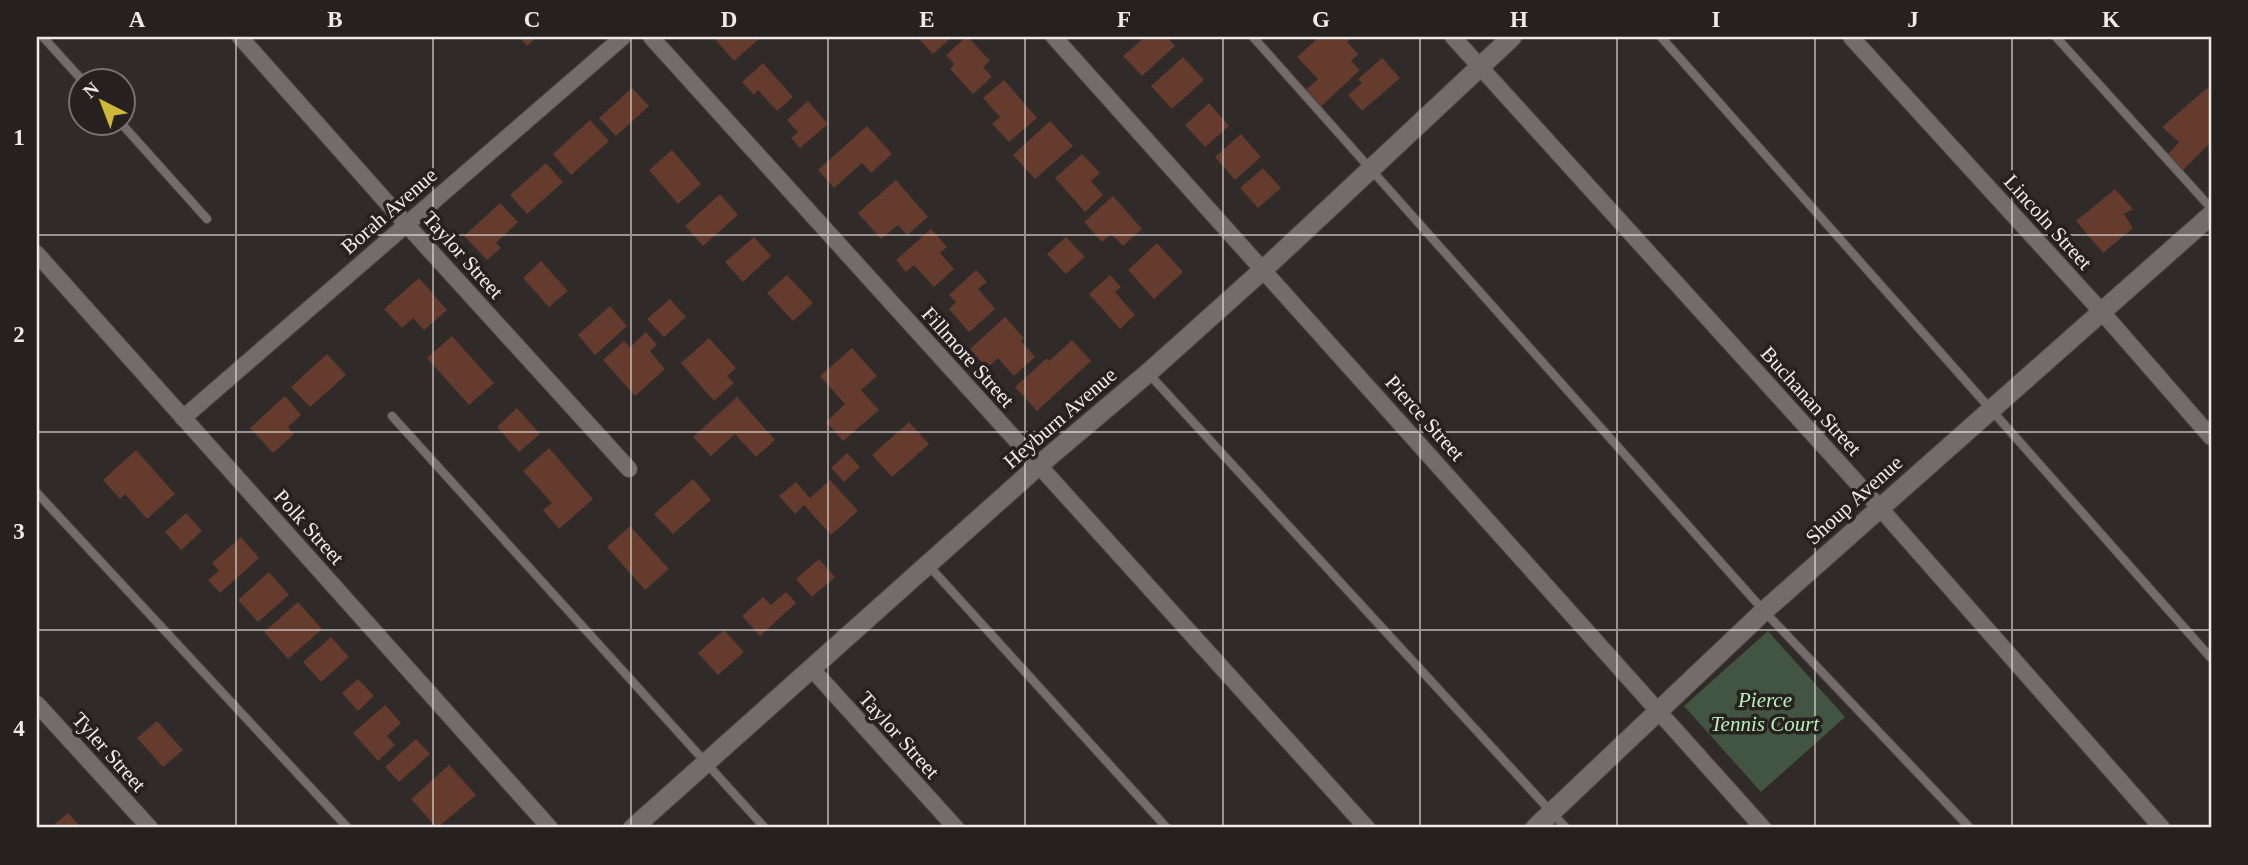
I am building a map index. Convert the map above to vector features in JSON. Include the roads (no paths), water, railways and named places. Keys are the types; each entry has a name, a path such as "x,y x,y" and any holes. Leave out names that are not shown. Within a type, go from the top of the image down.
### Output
{"street":[{"name":"Taylor Street","path":"240,37 406,225 629,469"},
{"name":"Borah Avenue","path":"183,418 623,37"},
{"name":"Fillmore Street","path":"651,37 1367,828"},
{"name":"Pierce Street","path":"1054,37 1763,828"},
{"name":"Buchanan Street","path":"1453,37 1879,508 2162,828"},
{"name":"Heyburn Avenue","path":"633,828 1038,466 1264,269 1512,37"},
{"name":"Lincoln Street","path":"1851,37 2101,311 2211,437"},
{"name":"Shoup Avenue","path":"1535,828 1559,821 1659,711 1764,611 2211,215"},
{"name":"Polk Street","path":"37,254 550,828"},
{"name":"Taylor Street","path":"811,669 956,828"},
{"name":"Tyler Street","path":"37,704 150,828"}],"lane":[{"path":"43,37 69,66"},
{"path":"1253,37 1764,611 1970,828"},
{"path":"1661,37 2211,658"},
{"path":"2056,37 2211,208"},
{"path":"133,136 207,219"},
{"path":"1147,373 1559,821"},
{"path":"392,416 765,828"},
{"path":"37,493 348,828"},
{"path":"928,565 1167,828"}],"park label":[{"name":"Pierce Tennis Court","path":"1765,712"}]}
